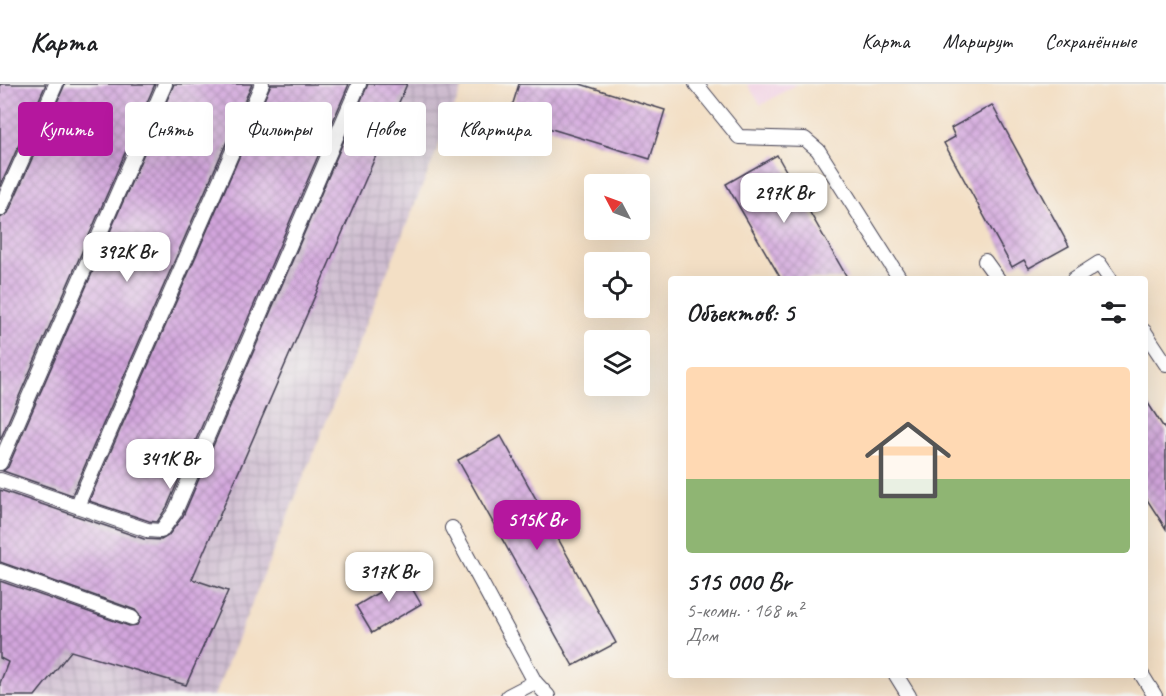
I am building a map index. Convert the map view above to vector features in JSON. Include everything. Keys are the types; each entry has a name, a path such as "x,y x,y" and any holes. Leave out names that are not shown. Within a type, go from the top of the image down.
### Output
{"lane":[{"path":"0,209 56,84"},
{"path":"0,463 165,84"},
{"path":"78,504 262,84"},
{"path":"0,480 78,504 147,530 160,531 175,512 359,84"},
{"path":"696,84 739,137 805,139 818,150 898,276"},
{"path":"985,261 996,276"},
{"path":"1079,276 1099,263 1108,276"},
{"path":"1148,337 1166,363"},
{"path":"452,528 535,682 548,696"},
{"path":"0,571 132,618"},
{"path":"898,678 909,696"},
{"path":"1144,678 1155,696"},
{"path":"508,696 535,682"}],"shaded area":[{"path":"0,84 464,84 457,102 438,102 438,148 214,696 0,696"},
{"path":"747,84 797,84 761,105"}],"building":[{"path":"0,84 46,84 38,102 18,102 18,147 0,187"},
{"path":"65,84 155,84 147,102 125,102 125,153 0,440 0,218 8,213 33,156 113,156 113,102 57,102"},
{"path":"174,84 252,84 244,102 225,102 225,146 72,495 3,471 8,467 143,156 213,156 213,102 166,102"},
{"path":"271,84 349,84 332,124 332,102 263,102"},
{"path":"368,84 407,84 399,102 360,102"},
{"path":"519,84 580,84 665,110 650,159 552,129 552,102 513,102"},
{"path":"992,105 1069,246 1029,268 1024,260 1012,267 944,143 955,137 951,128"},
{"path":"344,140 344,156 376,156 192,579 228,591 186,685 71,651 35,696 0,696 0,683 8,662 0,658 0,581 129,626 137,625 141,617 135,610 0,562 0,490 144,539 161,540 168,536 183,516"},
{"path":"777,155 846,276 779,276 726,184"},
{"path":"240,156 318,156 167,507 157,522 89,501"},
{"path":"1148,403 1166,431 1166,529 1148,501"},
{"path":"501,436 616,643 573,666 458,460"},
{"path":"402,571 421,604 372,633 356,606 381,591 378,586"}]}
